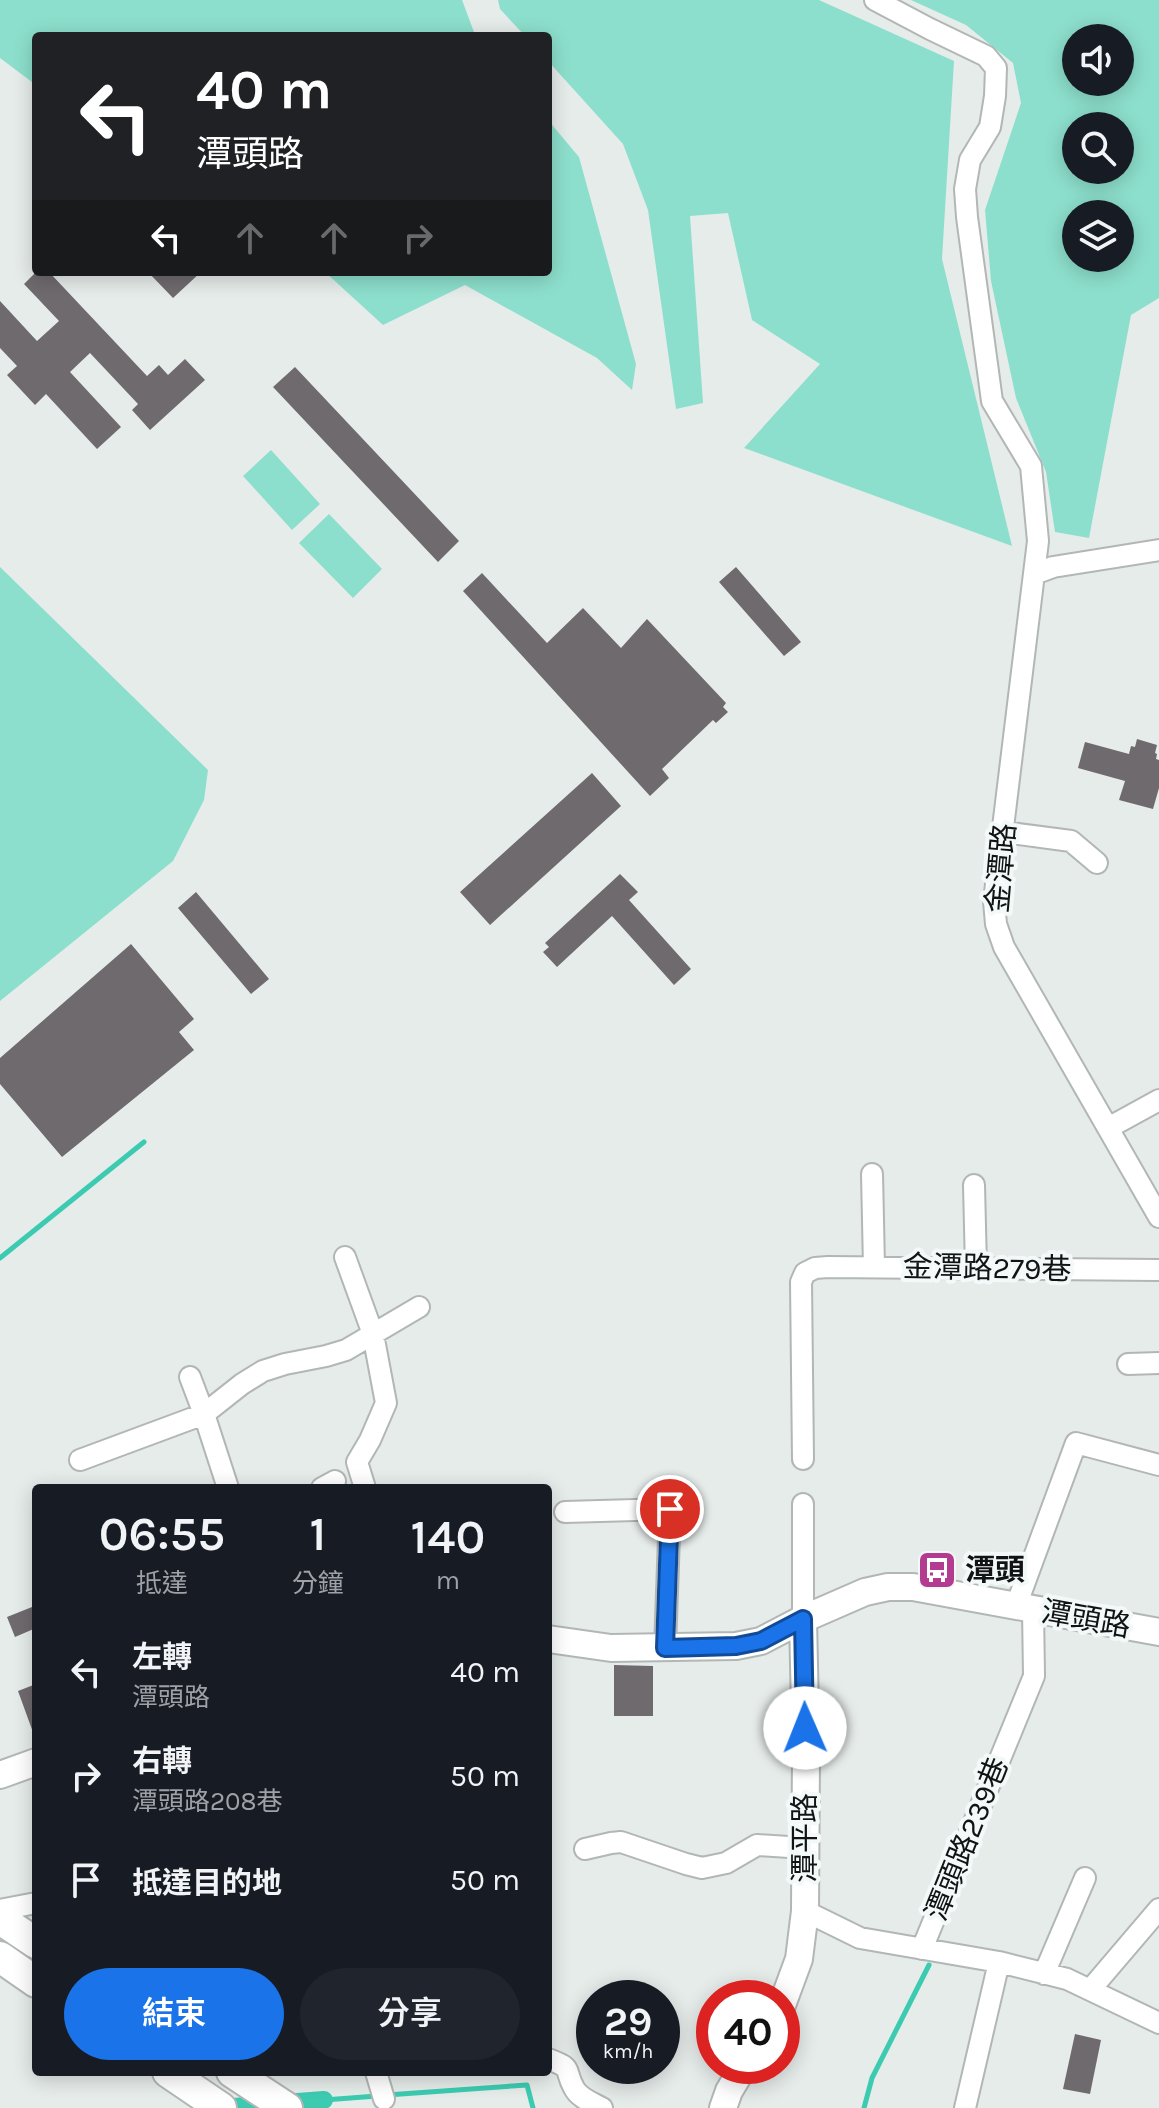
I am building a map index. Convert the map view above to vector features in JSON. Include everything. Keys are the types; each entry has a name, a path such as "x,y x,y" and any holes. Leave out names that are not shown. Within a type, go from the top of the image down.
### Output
{"main road":[{"path":"0,1919 32,1940"},
{"path":"0,1957 32,1979"},
{"path":"174,2076 221,2108"},
{"path":"238,2076 287,2108"}],"street":[{"name":"金潭路","path":"875,0 986,56 996,68 990,127 970,160 965,189 992,401 1031,466 1038,541 994,901 996,924 1004,947 1159,1217"},
{"path":"1034,574 1053,567 1159,550"},
{"path":"1003,832 1071,841 1097,863"},
{"path":"1108,1128 1159,1100"},
{"path":"872,1174 874,1267"},
{"path":"974,1185 976,1268"},
{"path":"345,1257 373,1334 386,1403 357,1462 364,1484"},
{"name":"金潭路279巷","path":"803,1459 801,1282 805,1273 815,1268 874,1267 1159,1270"},
{"path":"80,1460 204,1414 263,1371 346,1350 419,1307"},
{"path":"1128,1364 1159,1363"},
{"path":"190,1377 227,1484"},
{"path":"1024,1608 1076,1443 1159,1465"},
{"path":"803,1504 803,1619"},
{"path":"565,1512 670,1509 665,1648"},
{"name":"潭頭路","path":"552,1640 611,1648 736,1646 761,1641 865,1592 888,1587 913,1587 1159,1632"},
{"name":"潭頭路239巷","path":"1024,1608 1034,1676 922,1949 999,1962 1067,1979 1159,2023"},
{"name":"潭平路","path":"791,1980 799,1959 805,1911 803,1619"},
{"path":"0,1775 32,1763"},
{"path":"585,1849 621,1842 702,1868 726,1863 757,1845 804,1848"},
{"path":"1044,1974 1085,1878"},
{"path":"0,1910 32,1904"},
{"path":"1090,1990 1159,1909"},
{"path":"805,1911 860,1938 922,1949"},
{"path":"965,2108 999,1962"},
{"path":"552,2061 569,2071 577,2093 602,2108"},
{"path":"377,2076 384,2099"},
{"path":"723,2108 733,2084"}],"green space":[{"path":"0,0 462,0 474,32 32,32 32,82 0,58"},
{"path":"498,0 819,0 954,61 942,259 1012,546 744,448 820,364 752,320 728,213 690,216 703,403 676,409 648,210 623,144 552,65 552,32 521,32 500,9"},
{"path":"911,0 1159,0 1159,298 1131,315 1089,538 1055,532 1046,472 1016,398 991,281 985,210 1021,103 1013,63 966,25"},
{"path":"552,125 579,157 636,364 632,390 597,358 465,285 383,325 329,276 552,276"},
{"path":"271,450 320,504 292,530 243,476"},
{"path":"329,514 382,569 353,598 299,543"},
{"path":"0,567 208,770 204,800 173,861 0,1001"}],"building":[{"path":"32,276 53,276 147,376 159,365 168,375 185,359 205,380 150,430 132,410 138,404 90,353 70,372 121,427 97,449 46,394 35,405 7,375 17,366 0,348 0,301 37,341 59,321 24,284"},
{"path":"152,276 197,276 173,298"},
{"path":"295,367 459,541 438,562 273,387"},
{"path":"736,567 801,642 784,656 719,582"},
{"path":"482,573 547,643 583,608 621,648 647,619 726,703 723,707 728,712 716,723 713,720 662,769 669,778 650,796 463,591"},
{"path":"1137,739 1157,745 1159,788 1153,809 1119,800 1125,781 1078,768 1085,742 1129,754"},
{"path":"592,773 621,806 490,925 460,892"},
{"path":"620,874 638,892 629,900 691,969 674,985 612,916 557,967 543,952 549,947 545,943"},
{"path":"196,892 269,979 251,994 178,908"},
{"path":"131,944 194,1019 179,1032 194,1050 62,1157 0,1084 0,1058"},
{"path":"32,1607 32,1630 15,1637 7,1617"},
{"path":"614,1665 653,1666 653,1716 614,1716"},
{"path":"32,1686 32,1730 18,1691"},
{"path":"1075,2034 1101,2040 1090,2094 1063,2089"}],"waterway":[{"path":"0,1258 144,1142"},
{"path":"864,2108 872,2078 929,1965"},
{"path":"387,2095 527,2085 533,2108"},
{"path":"324,2100 377,2096"},
{"path":"219,2108 324,2100"}],"place":[{"name":"潭頭","path":"937,1570"}],"route":[{"path":"670,1509 665,1648 736,1646 761,1641 803,1619 805,1728"}]}
